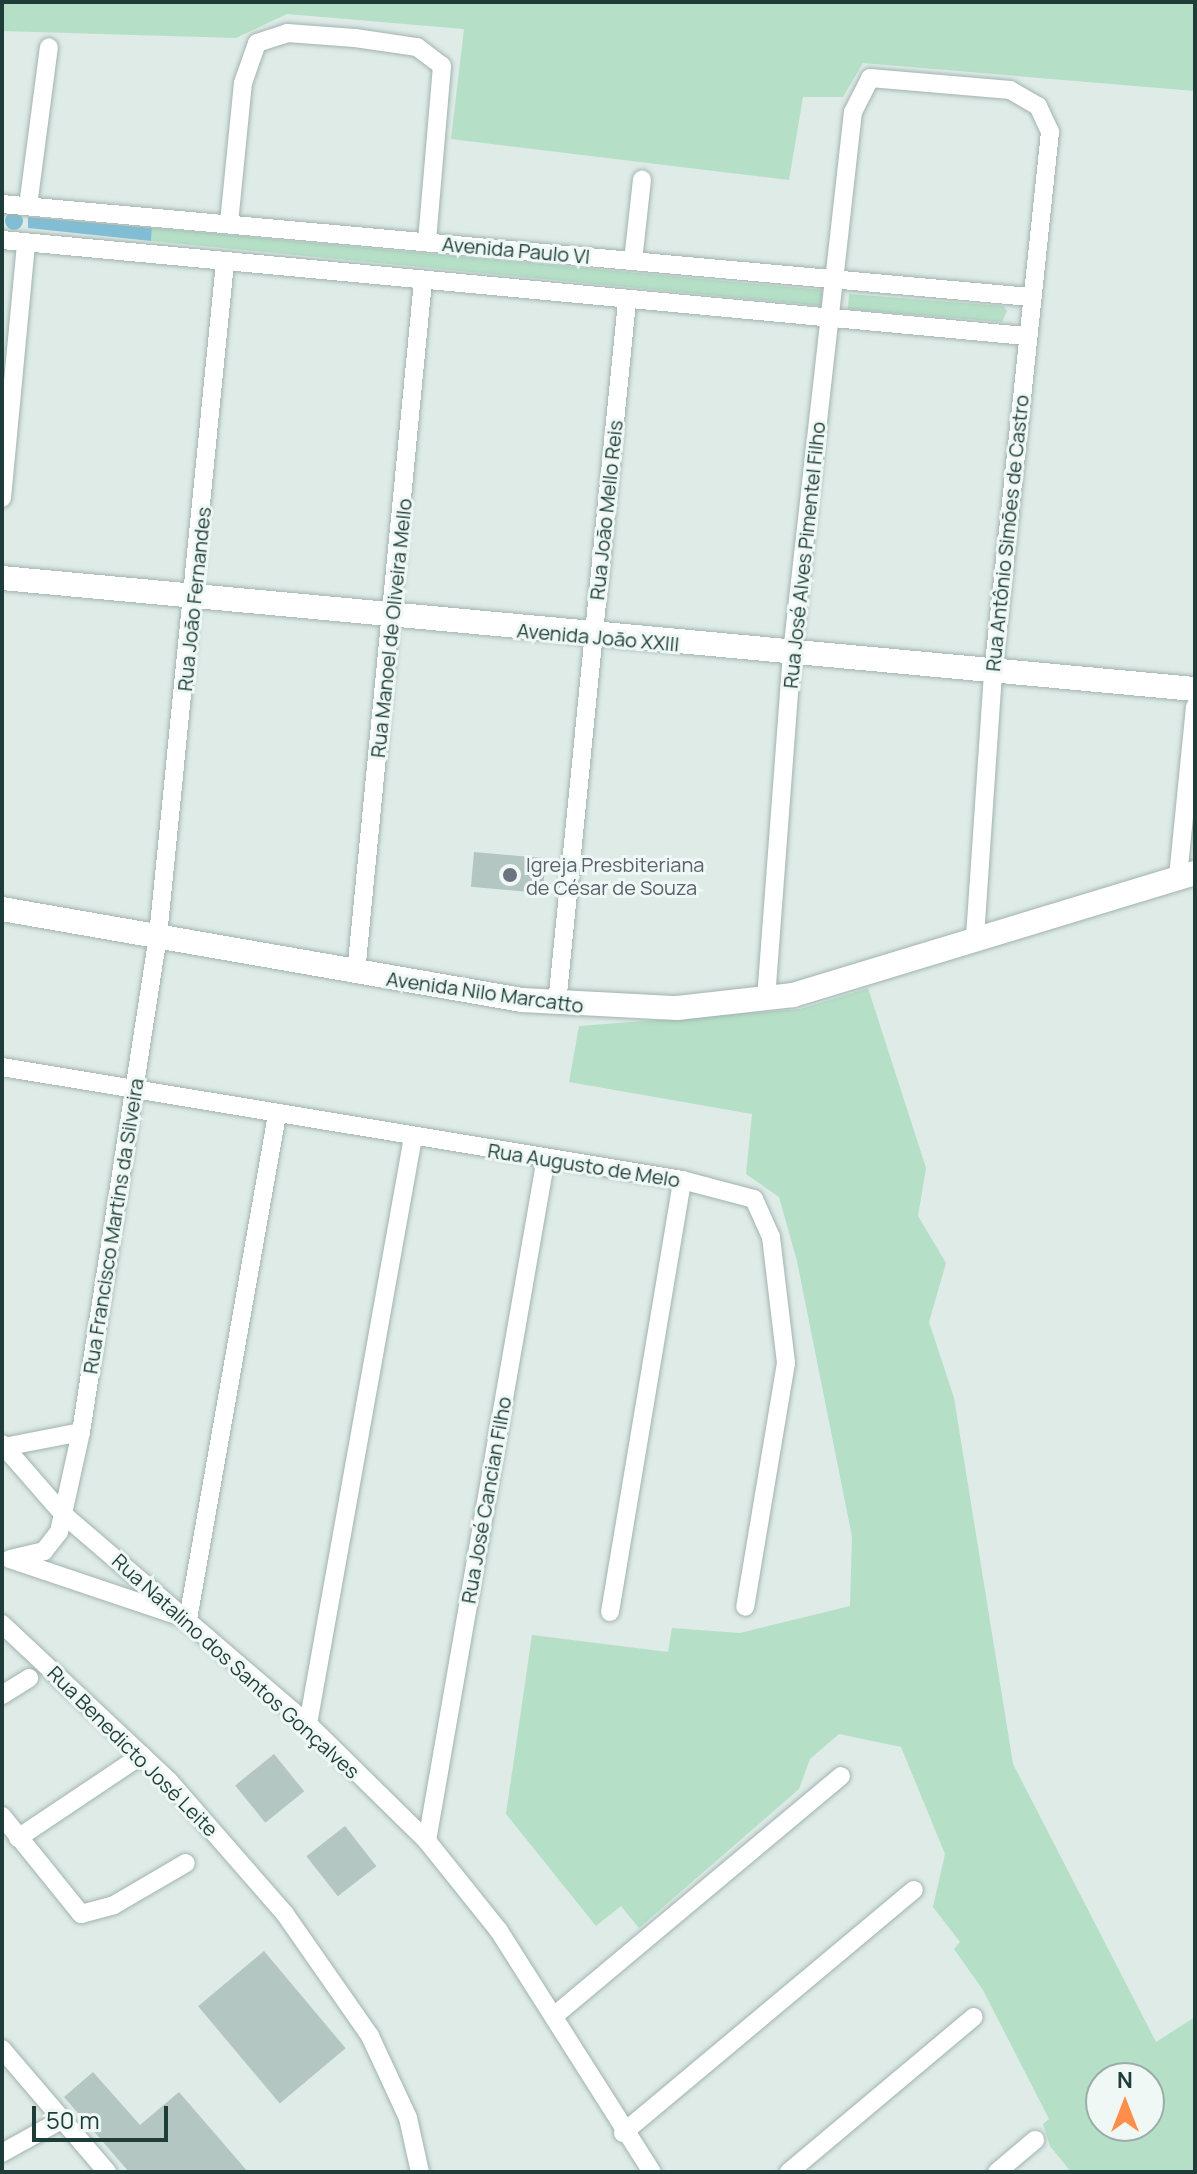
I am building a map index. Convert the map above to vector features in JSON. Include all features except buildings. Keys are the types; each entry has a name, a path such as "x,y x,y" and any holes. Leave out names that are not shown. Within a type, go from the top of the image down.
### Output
{"street":[{"path":"229,223 243,83 257,43 287,33 399,44 438,57 443,80 427,242"},
{"path":"28,206 49,47"},
{"name":"Rua José Alves Pimentel Filho","path":"766,999 792,653 853,112 870,78 929,81 1025,96 1050,132"},
{"name":"Rua Antônio Simões de Castro","path":"975,936 993,673 1030,297 1050,132"},
{"path":"633,261 642,179"},
{"name":"Avenida Paulo VI","path":"2,204 1030,297"},
{"name":"Avenida Paulo VI","path":"2,240 829,322 1026,336"},
{"path":"2,498 26,242"},
{"name":"Rua João Fernandes","path":"158,936 196,597 225,262"},
{"name":"Rua Manoel de Oliveira Mello","path":"356,973 393,618 423,281"},
{"name":"Rua João Mello Reis","path":"557,1004 627,302"},
{"name":"Avenida João XXIII","path":"2,578 594,637 1195,689"},
{"path":"1187,875 1195,707"},
{"name":"Avenida Nilo Marcatto","path":"2,909 356,973 557,1004 677,1008 766,999 1187,875"},
{"name":"Rua Francisco Martins da Silveira","path":"44,1551 64,1515 81,1432 158,936"},
{"name":"Rua Augusto de Melo","path":"2,1067 134,1092 682,1180 754,1199 771,1237 786,1363 745,1607"},
{"path":"6,1558 188,1619 277,1115"},
{"path":"308,1724 413,1137"},
{"name":"Rua José Cancian Filho","path":"427,1841 546,1158"},
{"path":"610,1612 682,1180"},
{"path":"3,1446 81,1432"},
{"name":"Rua Natalino dos Santos Gonçalves","path":"3,1446 64,1515 308,1724 427,1841 499,1931 554,2016 623,2133 652,2172"},
{"path":"6,1558 44,1551 54,1572"},
{"name":"Rua Benedicto José Leite","path":"2,1624 142,1755 324,1966 390,2076 420,2172"},
{"path":"2,1695 29,1678"},
{"path":"18,1838 142,1755"},
{"path":"554,2016 841,1776"},
{"path":"2,1816 81,1914 114,1905 186,1863"},
{"path":"623,2133 914,1890"},
{"path":"789,2172 974,2017"},
{"path":"2,2049 107,2172"},
{"path":"2,2153 61,2120"},
{"path":"997,2172 1035,2140"}],"green space":[{"path":"2,2 1195,2 1195,91 863,63 843,97 803,97 789,180 451,139 464,29 287,14 236,38 2,31"},
{"path":"152,228 822,290 823,306 151,241"},
{"path":"849,294 1003,306 1007,311 1002,322 848,309"},
{"path":"868,988 926,1168 918,1216 946,1263 929,1322 954,1398 1013,1764 1156,2042 1195,2017 1195,2172 1071,2172 1050,2146 1043,2124 1049,2119 983,1990 954,1949 960,1942 933,1907 945,1854 901,1747 839,1734 810,1759 799,1789 639,1928 621,1906 596,1926 506,1814 532,1635 668,1652 672,1628 740,1633 850,1606 852,1537 797,1261 779,1197 746,1174 752,1114 569,1082 579,1026 800,1009"}],"water":[{"path":"10,212 18,212 23,221 21,228 10,230 5,225 5,217"},
{"path":"28,217 152,228 151,241 28,228"}],"place":[{"name":"Igreja Presbiteriana de César de Souza","path":"510,875"}]}
